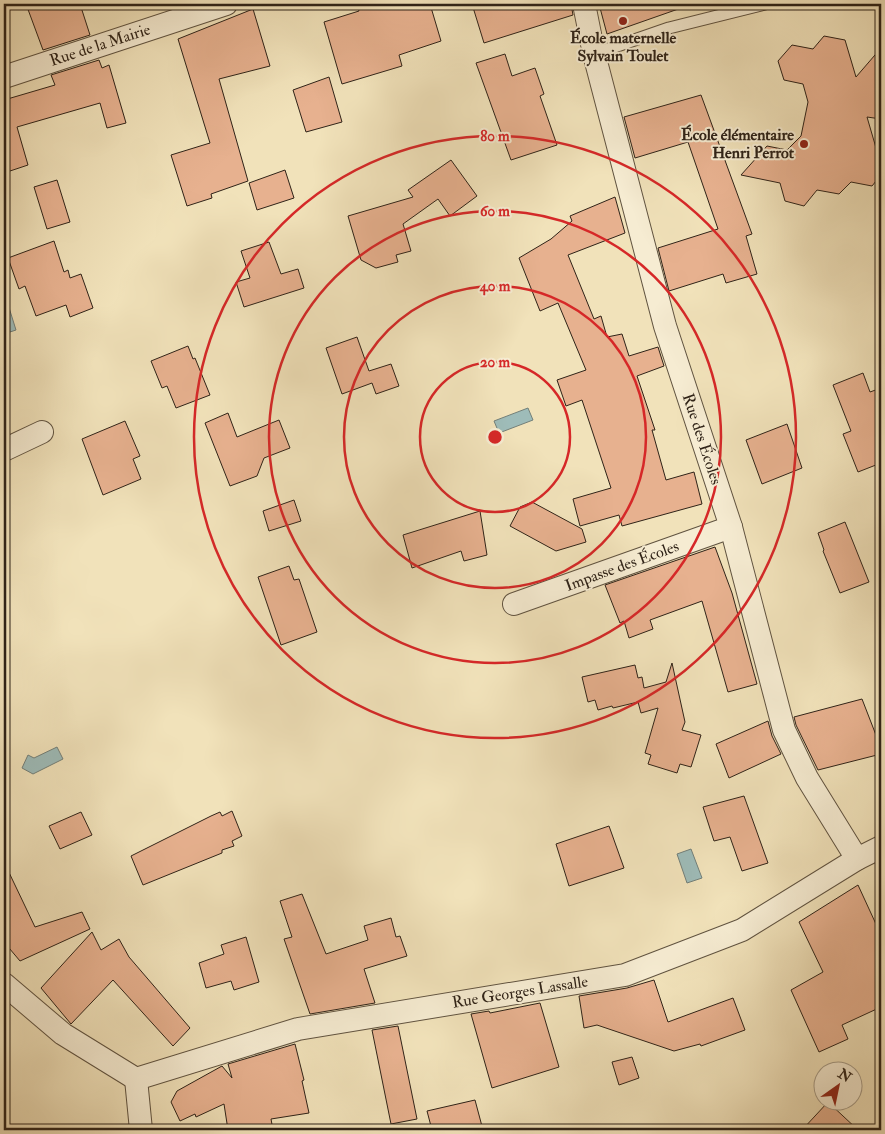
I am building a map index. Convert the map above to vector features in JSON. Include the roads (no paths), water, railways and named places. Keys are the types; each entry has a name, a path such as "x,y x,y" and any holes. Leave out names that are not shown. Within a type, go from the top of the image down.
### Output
{"street":[{"name":"Rue de la Mairie","path":"4,77 226,4"},
{"name":"Rue des Écoles","path":"584,4 594,54 665,326 731,527 784,730 807,778 857,859"},
{"path":"4,450 42,432"},
{"name":"Impasse des Écoles","path":"514,604 731,527"},
{"name":"Rue Georges Lassalle","path":"136,1079 298,1029 624,975 742,930 857,859 881,847"},
{"path":"4,984 62,1034 136,1079 141,1130"}],"lane":[{"path":"594,54 668,28 765,4"}],"water":[{"path":"4,298 6,298 16,330 4,334"},
{"path":"528,408 533,420 499,433 494,421"},
{"path":"57,747 63,759 33,774 22,768 28,755 34,758"},
{"path":"691,849 702,878 687,883 677,854"}],"place":[{"name":"École maternelle Sylvain Toulet","path":"623,21"},
{"name":"École élémentaire Henri Perrot","path":"804,144"}]}
